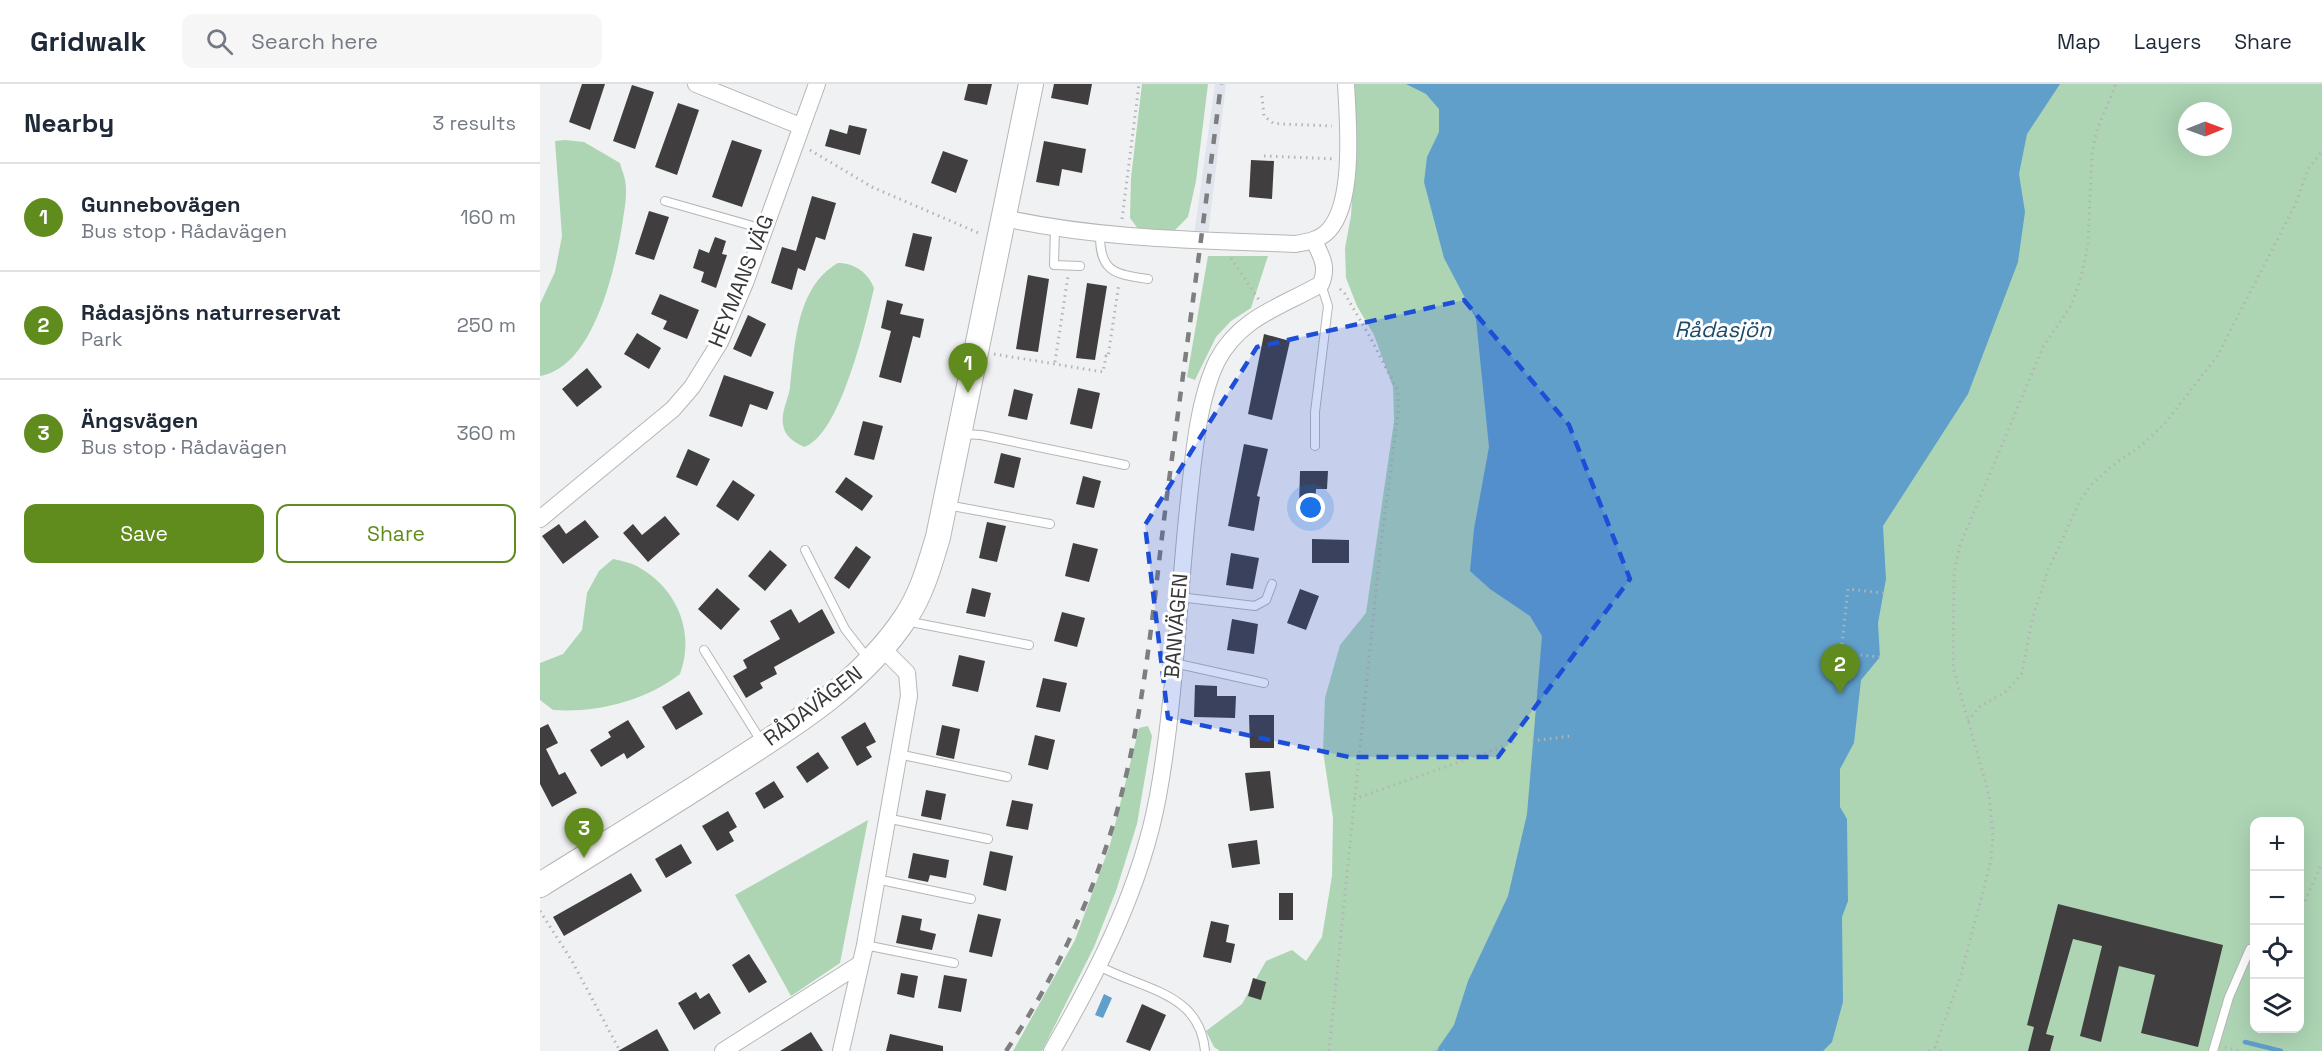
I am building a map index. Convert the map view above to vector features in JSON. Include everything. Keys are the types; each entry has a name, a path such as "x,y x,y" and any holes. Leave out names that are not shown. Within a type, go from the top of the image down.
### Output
{"street":[{"path":"696,84 798,134"},
{"name":"HEYMANS VÄG","path":"540,519 673,409 692,387 720,342 745,283 817,84"},
{"name":"RÅDAVÄGEN","path":"540,885 763,745 824,703 876,655 906,617 928,571 944,504 1031,84"},
{"path":"1004,218 1120,234 1295,244 1314,241 1328,231 1340,210 1347,160 1346,84"},
{"path":"1314,241 1325,263 1323,279"},
{"name":"BANVÄGEN","path":"1052,1051 1099,966 1131,890 1155,808 1200,424 1208,385 1218,361 1245,325 1266,310 1323,279"},
{"path":"841,1051 865,945 885,818 909,696 907,673 876,655"},
{"path":"723,1051 860,964"}],"lane":[{"path":"665,201 763,229"},
{"path":"1055,226 1054,265 1080,266"},
{"path":"1100,232 1102,255 1109,267 1120,275 1148,279"},
{"path":"1314,446 1315,412 1328,306 1323,279"},
{"path":"958,434 981,435 1125,465"},
{"path":"944,504 1050,524"},
{"path":"805,550 855,646 876,655"},
{"path":"1179,597 1255,606 1266,600 1272,584"},
{"path":"906,617 916,623 1029,645"},
{"path":"704,650 763,745"},
{"path":"1173,662 1264,683"},
{"path":"898,754 1007,777"},
{"path":"885,818 988,840"},
{"path":"876,879 971,899"},
{"path":"865,945 954,963"},
{"path":"2213,1051 2229,997 2250,949"},
{"path":"1099,966 1184,1004 1198,1022 1204,1036 1205,1051"}],"path":[{"path":"1120,234 1139,84"},
{"path":"1929,1051 1935,1047 1960,978 1991,861 1994,836 1989,795 1953,668 1954,574 1960,545 2043,346 2072,304 2082,277 2088,244 2092,152 2097,130 2116,84"},
{"path":"1262,96 1264,116 1273,123 1347,126"},
{"path":"798,134 872,187 987,237"},
{"path":"1967,722 1978,707 2007,691 2022,673 2032,616 2048,570 2080,501 2098,479 2141,446 2165,423 2218,355 2296,203 2308,169 2322,151"},
{"path":"1264,156 1347,160"},
{"path":"1054,362 1068,266"},
{"path":"993,354 1054,362 1103,372 1106,356 1108,357 1120,275"},
{"path":"1323,279 1345,294 1398,391 1395,454 1380,551 1329,1051"},
{"path":"1880,657 1841,653 1848,589 1883,593"},
{"path":"1532,741 1571,736"},
{"path":"1354,799 1516,742"},
{"path":"2304,903 2322,863"},
{"path":"540,911 572,961 620,1051"},
{"path":"1935,1047 1941,1051"},
{"path":"1437,1049 1444,1051"}],"highlighted area":[{"path":"1464,300 1569,425 1630,579 1498,757 1349,757 1168,718 1145,525 1257,347"}],"shaded area":[{"path":"1215,84 1226,84 1208,235 1194,235"}],"green space":[{"path":"1142,84 1208,84 1196,181 1188,217 1172,233 1139,230 1130,218 1131,178"},
{"path":"1350,84 2322,84 2322,1051 1220,1051 1214,1047 1206,1031 1242,1004 1266,961 1292,950 1306,961 1322,937 1332,876 1333,818 1323,751 1325,698 1340,645 1366,613 1394,421 1393,387 1374,335 1357,306 1346,278 1345,248 1351,216 1354,166"},
{"path":"555,141 584,142 620,163 626,186 625,203 614,266 599,314 575,355 559,369 540,376 540,304 555,272 562,236"},
{"path":"1208,256 1268,256 1251,308 1231,321 1216,337 1195,380 1187,377"},
{"path":"838,263 844,263 860,270 874,288 858,351 840,401 817,438 804,447 787,435 783,420 790,388 796,336 800,318 813,287 824,273"},
{"path":"613,559 631,563 640,568 653,577 673,600 684,628 684,659 680,674 652,691 620,703 586,709 553,710 540,700 540,663 563,654 582,630 587,593 599,571"},
{"path":"1148,726 1152,736 1137,824 1116,891 1094,947 1042,1051 1013,1051 1075,940 1110,845 1139,728"},
{"path":"868,820 840,963 791,996 735,895"}],"water":[{"name":"Rådasjön","path":"1406,84 2060,84 2027,134 2019,174 2025,212 2018,262 1968,394 1883,526 1886,579 1878,623 1880,657 1861,680 1854,743 1840,769 1840,807 1847,819 1848,901 1842,917 1843,1002 1832,1042 1823,1051 1436,1051 1454,1025 1468,981 1508,896 1527,814 1542,636 1530,616 1490,589 1470,571 1474,529 1489,447 1476,319 1444,258 1424,182 1427,157 1439,132 1439,109 1426,94"},
{"path":"1104,994 1112,998 1103,1018 1095,1015"}],"building":[{"path":"582,84 605,84 590,130 569,122"},
{"path":"968,84 992,84 987,105 964,100"},
{"path":"1054,84 1092,84 1088,105 1051,98"},
{"path":"632,85 654,92 635,149 613,141"},
{"path":"678,103 699,110 677,175 655,167"},
{"path":"849,125 867,129 860,155 825,146 830,129 847,134"},
{"path":"732,140 762,150 742,207 712,197"},
{"path":"1044,141 1086,149 1082,173 1062,169 1059,186 1036,182"},
{"path":"943,151 968,160 956,193 931,183"},
{"path":"1251,160 1274,161 1272,199 1249,197"},
{"path":"812,196 836,203 825,240 816,237 805,271 798,268 792,290 771,283 782,247 796,251"},
{"path":"649,211 669,217 654,260 635,254"},
{"path":"913,233 932,237 924,271 905,266"},
{"path":"715,237 726,241 722,254 727,255 716,288 701,282 704,272 693,268 699,249 709,253"},
{"path":"1028,275 1049,279 1038,352 1016,349"},
{"path":"1087,283 1107,286 1095,360 1076,358"},
{"path":"660,294 699,310 687,339 663,329 667,321 651,314"},
{"path":"887,300 903,304 900,314 924,319 920,338 913,336 901,383 879,377 891,331 881,328"},
{"path":"748,315 766,324 751,357 733,349"},
{"path":"637,333 661,348 649,369 624,354"},
{"path":"1264,334 1290,341 1272,420 1248,414"},
{"path":"587,368 602,387 577,407 562,389"},
{"path":"724,375 774,392 767,410 750,404 742,427 709,416"},
{"path":"1078,388 1100,393 1092,429 1070,424"},
{"path":"1014,389 1033,394 1027,420 1008,416"},
{"path":"863,421 883,426 874,460 854,455"},
{"path":"1244,444 1268,449 1257,496 1260,497 1254,531 1228,526"},
{"path":"688,449 710,459 697,486 676,477"},
{"path":"1001,453 1021,458 1014,488 994,483"},
{"path":"1300,471 1328,471 1327,489 1316,489 1315,506 1299,506"},
{"path":"1083,476 1101,481 1094,508 1076,504"},
{"path":"846,477 873,496 862,511 835,492"},
{"path":"733,480 755,495 738,521 716,506"},
{"path":"665,516 680,534 648,562 623,533 633,524 642,535"},
{"path":"585,520 599,537 563,564 542,536 559,524 566,534"},
{"path":"987,522 1006,526 997,562 979,558"},
{"path":"1312,539 1349,540 1349,563 1312,563"},
{"path":"1073,543 1098,549 1089,582 1065,576"},
{"path":"856,546 871,557 849,589 834,578"},
{"path":"770,550 787,565 765,591 748,576"},
{"path":"1231,553 1259,558 1253,589 1226,585"},
{"path":"717,588 740,609 721,630 698,609"},
{"path":"972,588 991,593 985,617 966,613"},
{"path":"1300,589 1319,596 1306,630 1287,623"},
{"path":"791,609 799,623 822,609 835,633 774,667 777,674 760,683 763,688 746,698 733,676 747,668 743,660 780,639 770,621"},
{"path":"1062,612 1085,618 1077,647 1054,641"},
{"path":"1232,619 1258,624 1254,654 1227,650"},
{"path":"959,655 985,661 978,692 952,686"},
{"path":"1043,678 1067,683 1060,712 1036,707"},
{"path":"1195,685 1217,686 1217,696 1236,696 1235,718 1194,717"},
{"path":"689,691 703,714 676,730 662,707"},
{"path":"1249,715 1274,715 1274,748 1250,748"},
{"path":"628,720 645,747 627,759 624,753 601,767 590,750 611,737 608,732"},
{"path":"865,722 876,742 866,747 872,757 857,766 841,737"},
{"path":"548,724 558,743 546,749 559,775 565,772 577,793 552,807 540,784 540,728"},
{"path":"942,725 960,729 954,759 936,755"},
{"path":"1035,735 1055,740 1048,770 1028,765"},
{"path":"818,752 829,768 807,783 796,767"},
{"path":"1270,771 1274,808 1250,811 1245,773"},
{"path":"774,781 784,797 764,809 755,793"},
{"path":"926,790 946,794 941,820 921,816"},
{"path":"1012,800 1033,804 1028,830 1006,826"},
{"path":"728,811 737,827 729,832 734,841 717,851 702,826"},
{"path":"1257,840 1260,864 1232,868 1228,844"},
{"path":"681,844 692,863 666,878 655,859"},
{"path":"990,851 1013,856 1006,891 983,885"},
{"path":"913,853 949,860 946,878 930,875 928,882 908,878"},
{"path":"631,873 642,891 564,936 553,917"},
{"path":"1279,893 1293,893 1293,920 1279,920"},
{"path":"2058,904 2223,945 2198,1047 2141,1033 2155,975 2119,966 2101,1042 2080,1036 2102,946 2073,939 2046,1034 2054,1036 2050,1051 2028,1051 2034,1027 2027,1025"},
{"path":"978,914 1001,919 992,957 969,952"},
{"path":"902,915 922,919 920,930 936,934 932,950 896,943"},
{"path":"1211,921 1229,925 1226,942 1235,944 1231,963 1203,957"},
{"path":"749,954 767,982 749,993 732,965"},
{"path":"901,973 918,976 914,998 897,994"},
{"path":"944,975 967,979 961,1012 938,1008"},
{"path":"1253,978 1266,982 1261,1000 1248,996"},
{"path":"696,992 700,999 709,993 721,1013 694,1030 678,1003"},
{"path":"1142,1004 1166,1015 1150,1051 1126,1042"},
{"path":"657,1029 669,1051 618,1051"},
{"path":"811,1032 823,1051 780,1051"},
{"path":"890,1034 943,1046 943,1051 886,1051"}],"waterway":[{"path":"2245,1042 2281,1051"}],"railway":[{"path":"1006,1051 1052,974 1090,892 1110,835 1132,750 1146,663 1221,84"}],"place":[{"name":"Gunnebovägen","path":"968,393"},
{"name":"Rådasjöns naturreservat","path":"1840,694"},
{"name":"Ängsvägen","path":"584,858"}]}
